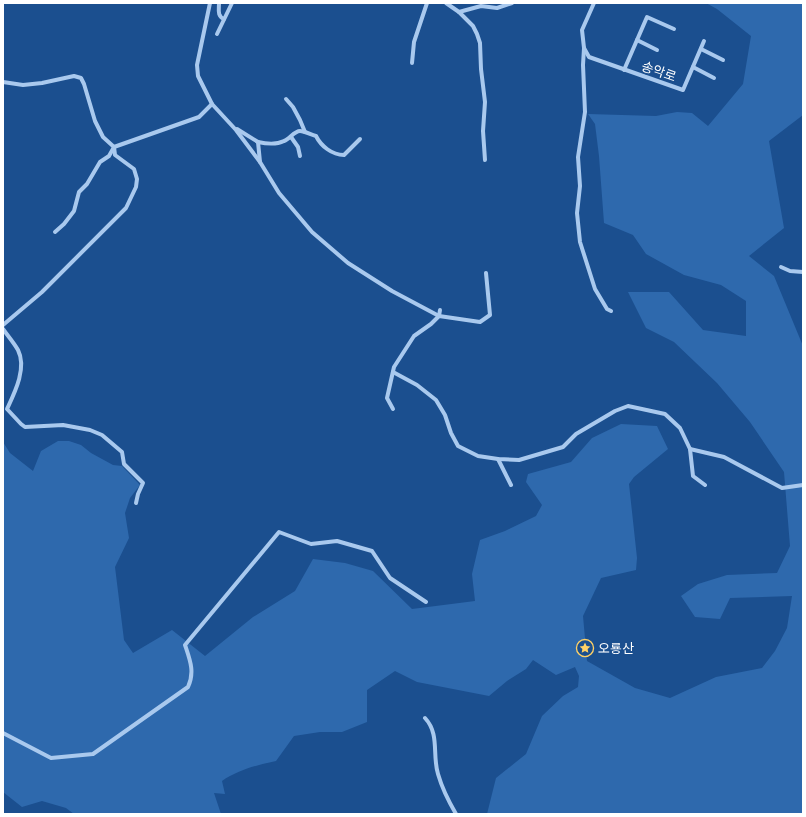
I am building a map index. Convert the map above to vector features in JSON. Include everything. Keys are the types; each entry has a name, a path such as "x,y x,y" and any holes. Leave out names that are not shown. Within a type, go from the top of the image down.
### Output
{"street":[{"path":"210,3 197,65 198,76 212,104 233,127 260,162 279,193 312,232 348,263 392,291 439,316 480,322 490,315 486,273"},
{"path":"219,3 219,15 224,19"},
{"path":"217,34 232,3"},
{"path":"412,63 414,42 427,3"},
{"path":"446,3 459,12 473,26 480,43 485,102 483,131 485,160"},
{"path":"459,12 481,6 497,8 512,3"},
{"path":"594,3 582,30 584,48 582,65 585,112 578,157 580,186 577,213 580,242 595,289 607,309 611,311"},
{"name":"송악로","path":"624,70 647,17 674,29"},
{"path":"637,40 658,50"},
{"name":"송악로","path":"584,48 589,57 683,90 704,42"},
{"path":"701,49 723,60"},
{"path":"693,67 714,78"},
{"path":"3,82 23,85 42,83 74,76 81,78 95,121 103,137 114,147 115,155 134,170 138,179 136,187 126,208 42,292 3,325"},
{"path":"286,99 293,107 305,133"},
{"path":"55,232 64,224 74,211 79,192 87,184 100,162 109,156 114,147 199,117 212,104"},
{"path":"233,127 258,142 267,144 280,143 291,137 295,132 300,131 316,136 320,143 339,155 344,155 360,139"},
{"path":"291,137 298,147 300,156"},
{"path":"258,142 260,162"},
{"path":"781,267 790,271 803,272"},
{"path":"394,409 387,398 393,372 414,336 431,324 439,316 440,310"},
{"path":"3,329 18,352 21,370 16,389 8,408 21,424 25,426 64,425 90,430 102,435 122,452 124,464 143,483 136,502"},
{"path":"393,372 418,385 436,400 445,415 451,433 458,446 478,456 519,460 563,447 576,434 615,411 628,406 665,414 680,428 690,449 693,476 705,484"},
{"path":"690,449 724,457 782,488 803,485"},
{"path":"498,459 511,485"},
{"path":"3,733 51,758 93,754 188,687 191,680 192,670 185,645 279,532 311,544 337,541 372,551 390,578 426,602"},
{"path":"425,718 430,723 433,732 438,774 445,793 456,814"}],"shaded area":[{"path":"706,3 803,3 803,115 769,141 784,228 749,256 774,276 803,346 803,814 487,814 496,778 526,754 542,716 563,696 578,687 579,676 575,667 556,675 533,660 526,669 507,681 489,696 417,682 395,671 367,690 367,722 342,732 320,732 294,736 276,761 248,768 222,781 225,794 214,793 221,814 74,814 66,808 42,801 22,807 3,792 3,442 10,453 33,471 41,451 58,441 69,441 81,445 91,453 113,465 122,466 140,485 130,498 125,513 129,538 115,567 124,640 133,653 172,630 205,656 253,617 295,591 313,559 345,563 373,571 412,609 475,601 472,574 480,540 505,531 536,516 542,505 526,482 528,474 571,462 592,438 621,424 657,426 668,449 634,477 629,484 637,558 636,570 601,578 583,616 587,661 635,688 670,698 716,677 762,668 775,651 787,628 792,596 730,598 720,619 695,617 681,596 698,584 727,575 777,573 790,546 784,472 750,422 717,383 674,342 646,328 628,292 669,292 703,330 746,336 746,301 721,285 684,275 646,254 633,235 604,223 595,124 588,114 656,116 677,112 692,113 708,126 743,84 751,36 717,9"}],"place":[{"name":"오룡산","path":"585,648"}]}
